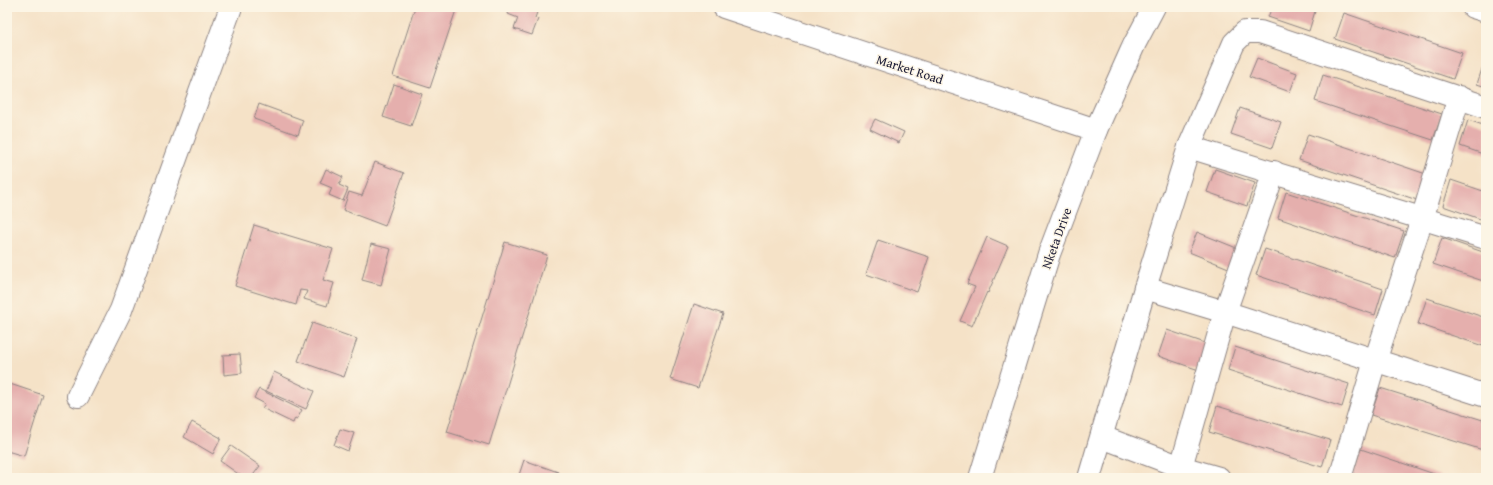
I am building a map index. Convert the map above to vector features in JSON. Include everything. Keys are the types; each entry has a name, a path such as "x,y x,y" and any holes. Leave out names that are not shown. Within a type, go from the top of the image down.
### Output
{"street":[{"path":"78,396 121,310 231,7"},
{"name":"Market Road","path":"724,7 1096,130"},
{"name":"Nketa Drive","path":"980,478 1049,254 1096,130 1134,44 1154,7"},
{"path":"1473,7 1486,12"},
{"path":"1089,478 1145,288 1189,147 1234,43 1245,32 1260,32 1486,107"},
{"path":"1340,478 1375,361 1422,219 1459,97"},
{"path":"1189,147 1486,238"},
{"path":"1182,467 1225,312 1274,172"},
{"path":"1145,288 1225,312 1486,396"},
{"path":"1102,436 1182,467 1219,478"}],"building":[{"path":"415,7 457,7 430,88 393,76"},
{"path":"510,7 539,7 535,18 538,19 532,35 514,29 518,18 508,14"},
{"path":"1272,7 1316,8 1309,31 1268,17"},
{"path":"1344,13 1462,53 1453,79 1335,39"},
{"path":"1486,57 1486,87 1477,84"},
{"path":"1257,58 1297,73 1290,92 1249,77"},
{"path":"1323,75 1442,114 1433,140 1315,101"},
{"path":"394,84 422,94 411,126 383,117"},
{"path":"259,104 303,120 298,135 254,119"},
{"path":"1240,108 1281,122 1272,148 1231,134"},
{"path":"875,119 904,132 899,143 870,129"},
{"path":"1468,120 1486,126 1486,155 1460,146"},
{"path":"1308,134 1426,174 1417,200 1299,160"},
{"path":"375,162 404,173 385,226 343,210 349,192 362,196"},
{"path":"326,169 343,177 339,185 348,189 343,201 329,195 332,188 320,183"},
{"path":"1215,169 1255,183 1247,206 1207,192"},
{"path":"1451,180 1486,192 1486,221 1443,206"},
{"path":"1286,192 1404,231 1395,258 1278,218"},
{"path":"254,225 333,249 323,280 334,283 327,306 304,299 307,291 300,290 296,305 235,286"},
{"path":"1197,232 1239,249 1231,269 1189,252"},
{"path":"987,237 1008,246 972,326 960,321 975,287 967,284"},
{"path":"1442,238 1486,253 1486,282 1433,264"},
{"path":"878,240 929,257 917,292 866,274"},
{"path":"505,242 547,255 489,445 447,432"},
{"path":"371,244 391,249 381,285 362,280"},
{"path":"1265,249 1383,289 1375,315 1256,275"},
{"path":"1427,298 1486,318 1486,347 1418,324"},
{"path":"694,304 723,314 698,388 670,379"},
{"path":"312,323 357,339 344,377 298,361"},
{"path":"1167,330 1208,344 1199,370 1158,356"},
{"path":"1235,347 1349,384 1342,407 1228,370"},
{"path":"240,354 242,373 224,375 223,355"},
{"path":"274,372 314,391 306,409 266,391"},
{"path":"7,383 43,395 24,456 7,451"},
{"path":"1380,388 1486,421 1486,451 1371,415"},
{"path":"259,389 302,410 297,419 295,418 293,423 262,408 265,404 254,398"},
{"path":"1217,406 1330,440 1322,467 1209,432"},
{"path":"192,422 221,438 213,454 184,437"},
{"path":"340,429 354,433 348,451 334,445"},
{"path":"231,446 260,466 251,478 244,478 220,461"},
{"path":"1361,449 1446,478 1362,478 1352,475"},
{"path":"524,460 558,472 556,478 518,478"}]}
